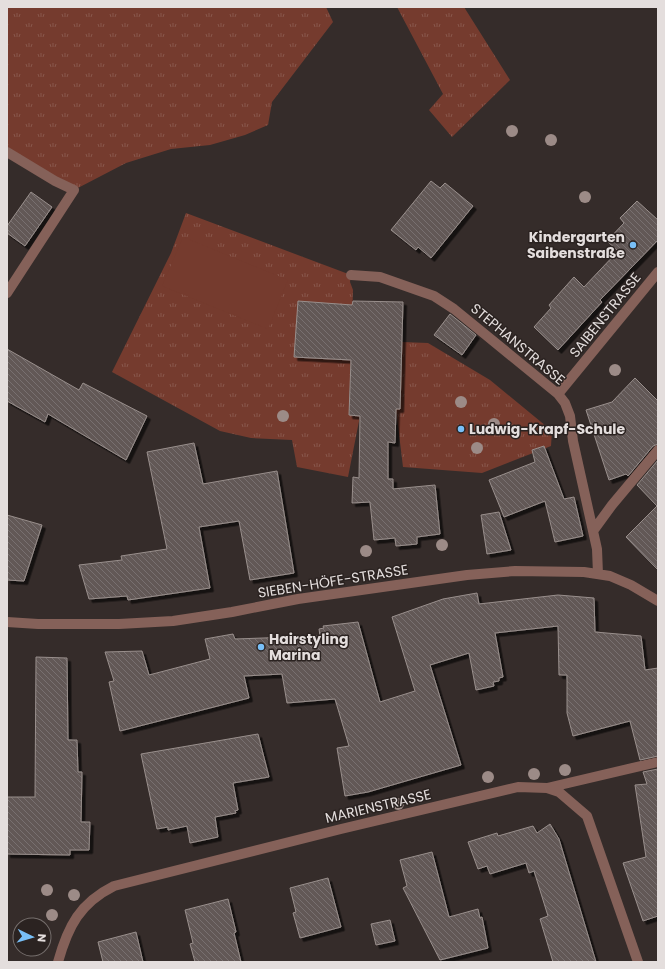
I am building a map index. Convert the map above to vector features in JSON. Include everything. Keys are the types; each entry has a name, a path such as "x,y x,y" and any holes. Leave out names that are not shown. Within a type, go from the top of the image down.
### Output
{"street":[{"path":"7,152 55,181 74,190 7,294"},
{"name":"SAIBENSTRASSE","path":"558,394 658,272"},
{"name":"STEPHANSTRASSE","path":"351,275 380,277 434,296 454,309 558,394 565,403 570,416 573,441 597,549 598,574"},
{"path":"593,531 612,505 658,450"},
{"name":"SIEBEN-HÖFE-STRASSE","path":"7,622 38,624 118,624 173,621 232,612 298,599 467,575 515,571 556,570 610,576 630,585 658,601"},
{"path":"547,788 658,762"},
{"name":"MARIENSTRASSE","path":"58,962 69,929 76,917 92,898 114,886 341,829 518,787 547,788 559,792 587,816 638,962"}],"green space":[{"path":"7,7 326,7 333,22 272,102 268,125 245,135 210,145 171,149 126,163 74,190 7,152"},
{"path":"397,7 464,7 510,80 452,137 429,110 443,94"},
{"path":"186,213 351,275 350,282 353,290 349,415 360,416 348,477 297,467 292,440 251,438 220,431 112,372 171,253"},
{"path":"183,237 288,280 268,329 162,286"},
{"path":"402,342 428,343 490,380 552,431 551,446 482,473 403,467 396,409 400,409"}],"building":[{"path":"431,181 440,188 445,183 473,206 431,258 418,247 416,250 391,230"},
{"path":"31,192 52,207 25,246 7,233 7,226"},
{"path":"637,201 658,220 658,240 600,300 602,302 558,350 534,327 551,308 549,305 574,277 584,287 618,251 607,241 624,223 620,218"},
{"path":"298,301 352,305 353,301 403,302 400,409 396,409 395,443 388,442 388,479 393,479 393,489 435,485 440,534 417,537 417,544 396,546 395,538 374,540 370,502 352,503 353,477 359,478 360,416 349,415 351,360 294,357"},
{"path":"450,314 476,335 462,355 434,335"},
{"path":"7,349 79,390 83,383 147,416 126,460 48,414 45,422 7,401"},
{"path":"635,378 658,401 658,444 653,446 628,476 626,474 609,480 586,410 612,402"},
{"path":"194,443 203,484 277,471 294,573 250,580 239,521 199,527 210,588 128,600 127,596 89,599 79,565 122,560 121,556 167,549 147,452"},
{"path":"544,446 564,499 574,497 583,536 555,542 545,501 504,517 489,480 535,462 532,450"},
{"path":"658,460 658,570 626,537 657,506 637,485"},
{"path":"499,512 511,550 487,554 481,515"},
{"path":"7,515 42,525 24,581 7,580"},
{"path":"477,593 479,604 558,595 594,598 595,632 641,636 645,670 658,668 658,756 640,760 630,721 573,736 567,713 567,675 559,675 558,626 495,633 503,677 499,678 499,681 493,682 494,686 476,690 469,653 430,665 461,765 368,792 345,796 337,748 349,746 335,699 287,703 282,674 244,676 249,698 120,731 109,682 114,681 105,652 142,651 149,675 210,659 205,639 233,634 235,639 320,636 319,629 324,628 323,626 358,622 380,702 415,691 392,617 443,599"},
{"path":"36,657 67,658 68,740 77,740 78,772 82,772 81,822 90,822 89,850 70,850 70,855 7,854 7,797 35,797"},
{"path":"258,734 269,777 233,783 238,810 235,811 236,813 215,817 218,837 190,843 187,826 168,830 168,827 157,829 141,754"},
{"path":"658,769 658,916 643,921 623,863 646,857 635,785 647,784 643,772"},
{"path":"550,824 559,839 596,962 553,962 540,919 548,916 534,871 529,873 526,863 490,874 487,866 478,869 468,842 497,833 498,836 533,826 537,833"},
{"path":"432,852 449,917 478,909 480,918 482,917 488,948 440,960 403,888 407,886 400,860"},
{"path":"328,878 341,927 300,938 293,913 296,912 290,888"},
{"path":"228,899 241,962 195,962 190,944 193,943 185,910"},
{"path":"390,920 395,941 376,945 371,924"},
{"path":"136,932 143,962 103,962 98,942"}],"place":[{"name":"Kindergarten Saibenstraße","path":"633,245"},
{"name":"Ludwig-Krapf-Schule","path":"461,429"},
{"name":"Hairstyling Marina","path":"261,647"}]}
